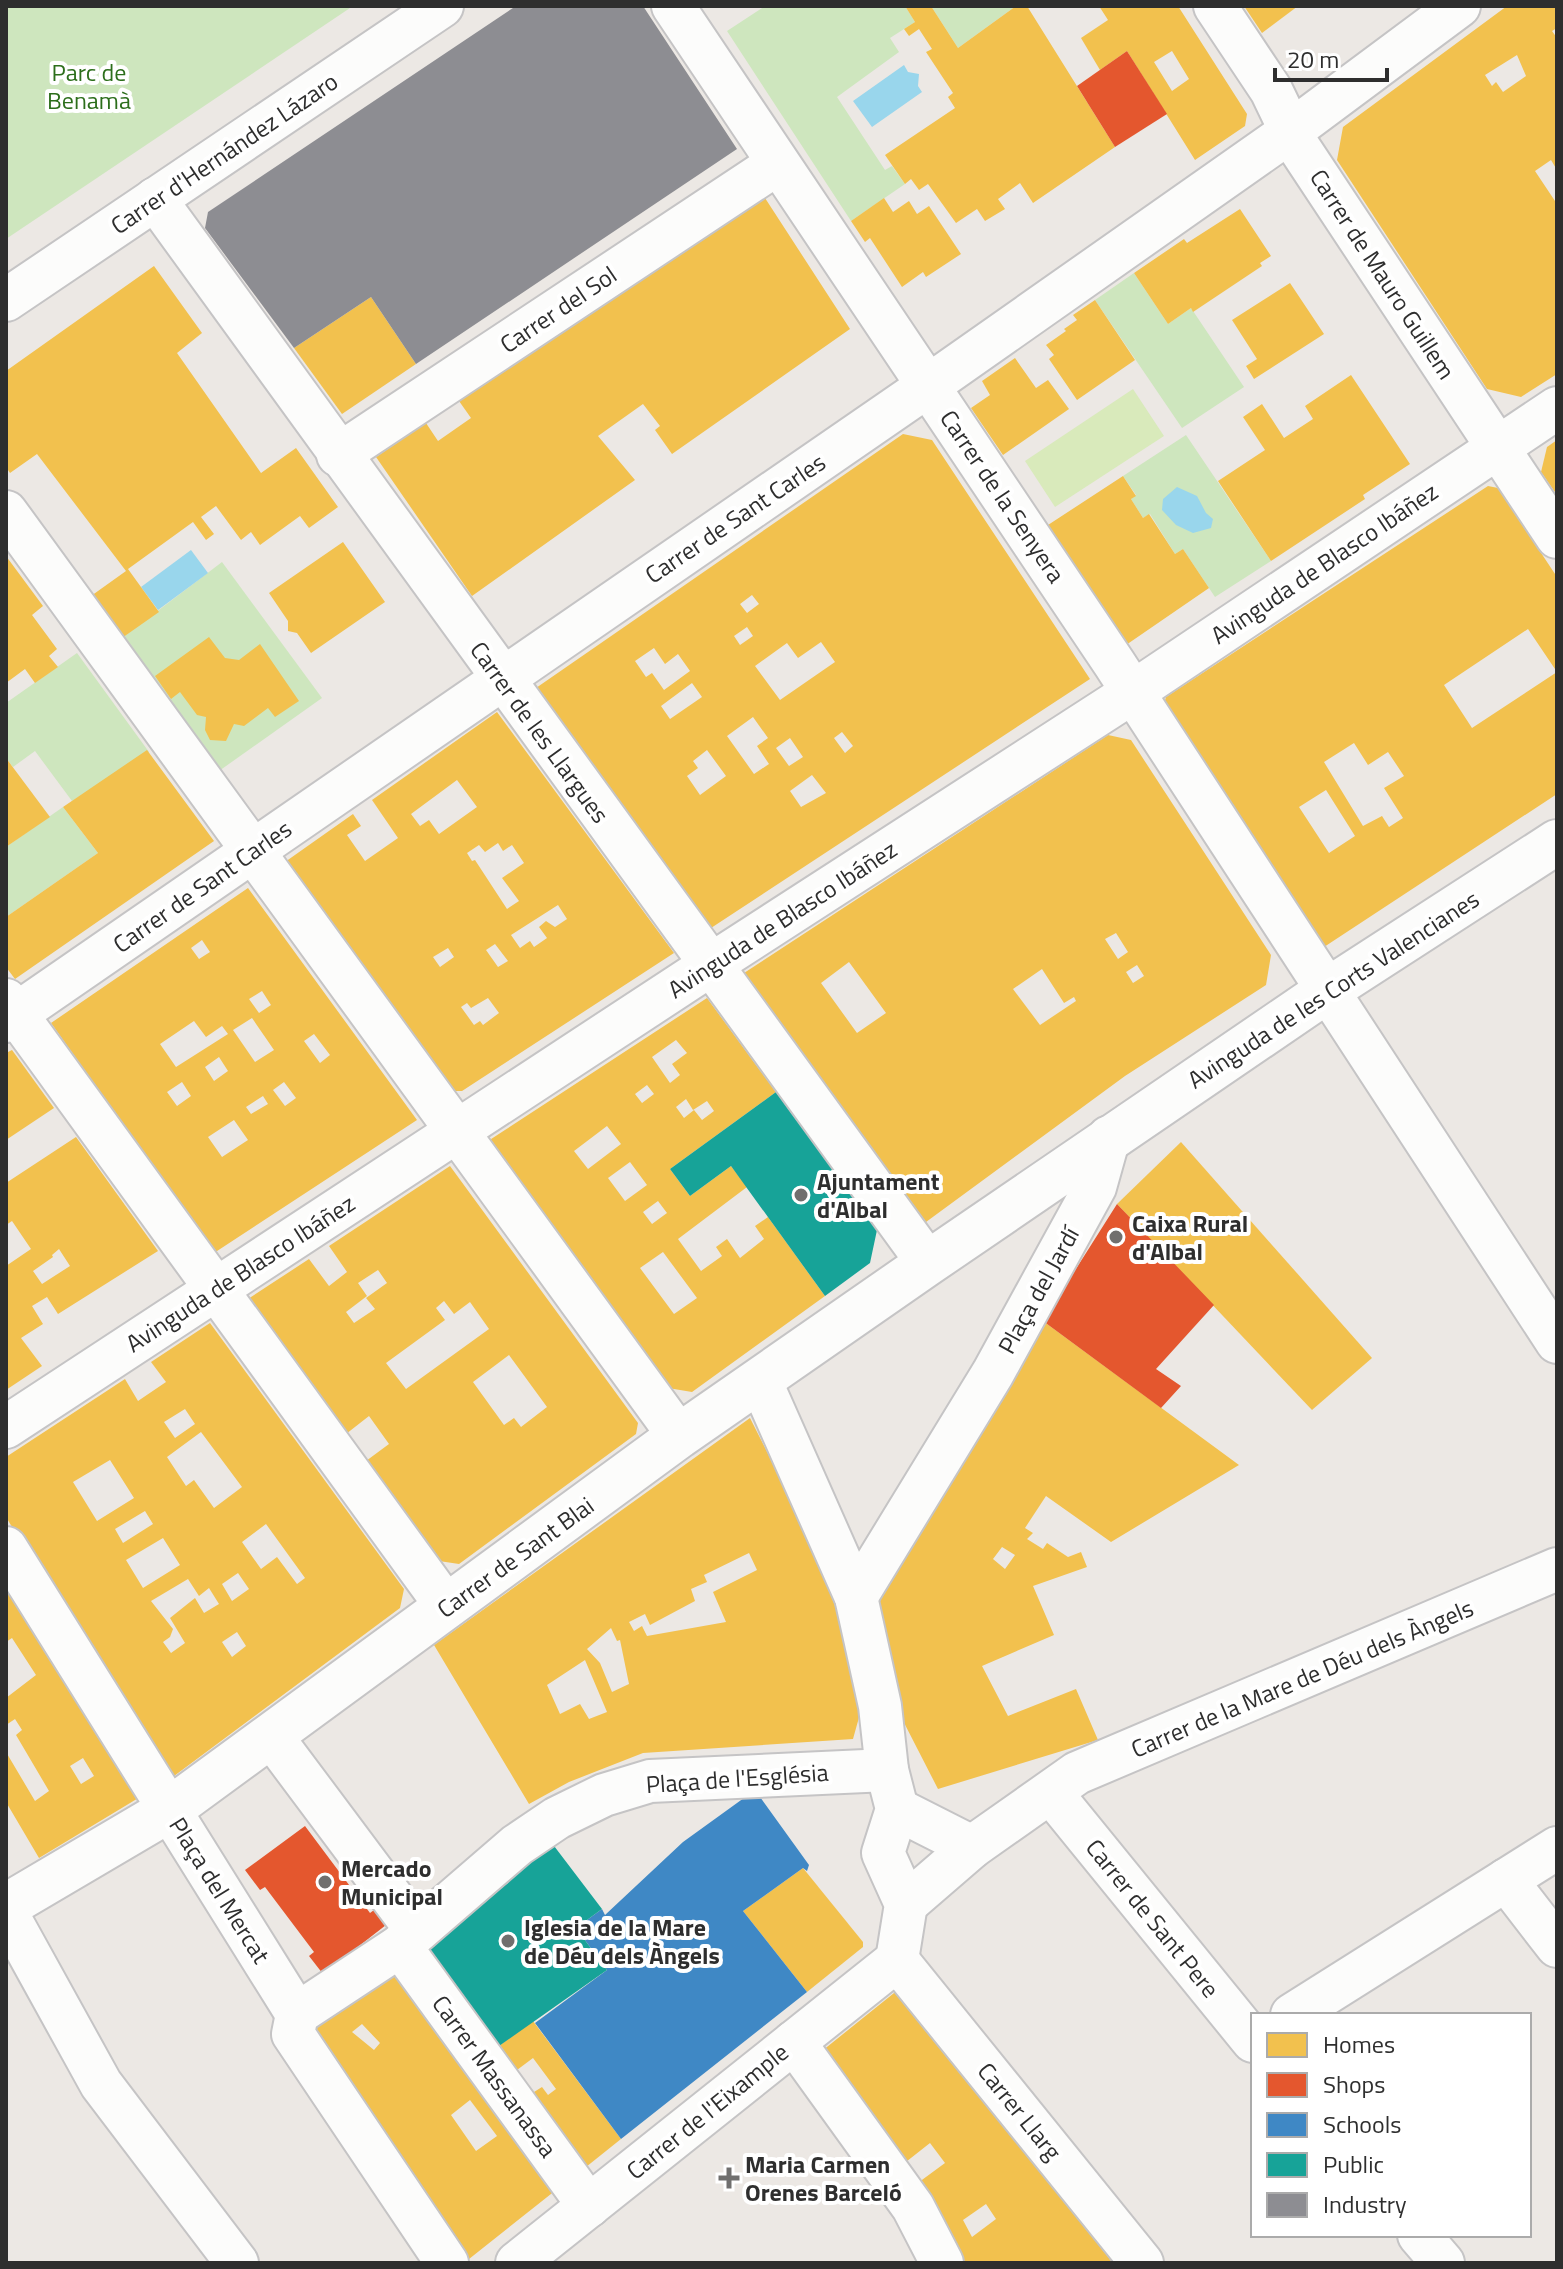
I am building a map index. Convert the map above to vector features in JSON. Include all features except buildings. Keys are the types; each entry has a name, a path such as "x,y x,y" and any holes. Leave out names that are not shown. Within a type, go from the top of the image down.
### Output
{"street":[{"name":"Carrer d'Hernández Lázaro","path":"6,300 442,6"},
{"name":"Carrer de la Senyera","path":"673,6 1133,692 1557,1342"},
{"name":"Carrer de Mauro Guillem","path":"1215,6 1271,90 1291,131 1557,537"},
{"name":"Carrer de Sant Carles","path":"9,1011 252,852 500,678 929,385 1291,131 1459,6"},
{"name":"Carrer del Sol","path":"338,455 777,164"},
{"name":"Carrer de les Llargues","path":"155,199 500,678 928,1263"},
{"name":"Avinguda de Blasco Ibáñez","path":"6,1427 1133,692 1557,408"},
{"path":"6,512 679,1436"},
{"name":"Avinguda de les Corts Valencianes","path":"1109,1137 1557,842"},
{"path":"9,1011 447,1607"},
{"path":"897,1960 906,1904 883,1853 892,1789 880,1706 856,1597 760,1380 1109,1137"},
{"name":"Plaça del Jardí","path":"856,1597 1000,1359 1095,1187 1109,1137"},
{"name":"Carrer de Sant Blai","path":"272,1737 679,1436 760,1380"},
{"path":"6,1548 169,1810 6,1909 101,2084 219,2258"},
{"name":"Carrer de la Mare de Déu dels Àngels","path":"906,1904 972,1847 1052,1794 1077,1773 1557,1569"},
{"path":"272,1737 409,1939 297,2014 293,2034 447,2263"},
{"name":"Plaça del Mercat","path":"272,1737 169,1810 297,2014"},
{"name":"Plaça de l'Església","path":"409,1939 517,1845 557,1818 604,1795 650,1781 892,1789"},
{"path":"892,1789 972,1847"},
{"name":"Carrer de Sant Pere","path":"1052,1794 1251,2038"},
{"path":"1295,2013 1557,1848"},
{"path":"1506,1880 1557,1946"},
{"name":"Carrer Massanassa","path":"409,1939 589,2206"},
{"name":"Carrer de l'Eixample","path":"517,2263 897,1960"},
{"name":"Carrer Llarg","path":"897,1960 1142,2263"},
{"path":"794,2042 913,2207 942,2263"},
{"path":"1421,2237 1443,2263"}],"green space":[{"name":"Parc de Benamà","path":"6,6 353,6 6,239"},
{"path":"765,6 905,6 915,22 890,38 899,52 837,97 885,170 892,166 905,184 851,221 727,31"},
{"path":"931,6 1016,6 958,48"},
{"path":"1134,273 1168,324 1191,308 1244,387 1182,428 1095,300"},
{"path":"1133,389 1164,436 1055,507 1025,461"},
{"path":"1186,435 1271,561 1215,597 1183,549 1175,554 1150,514 1143,518 1131,499 1136,495 1123,476"},
{"path":"222,562 322,698 219,771 122,638"},
{"path":"77,653 149,752 72,801 35,751 13,767 6,758 6,703"},
{"path":"63,807 98,853 6,917 6,847"}],"water":[{"path":"904,65 908,72 919,74 918,86 922,92 872,127 853,101"},
{"path":"1177,487 1197,496 1213,519 1211,528 1193,533 1176,525 1162,510 1163,499"},
{"path":"191,550 208,573 158,610 141,587"}],"place":[{"name":"Ajuntament d'Albal","path":"801,1195"},
{"name":"Caixa Rural d'Albal","path":"1116,1237"},
{"name":"Mercado Municipal","path":"325,1882"},
{"name":"Iglesia de la Mare de Déu dels Àngels","path":"508,1941"},
{"name":"Maria Carmen Orenes Barceló","path":"729,2178"}]}
